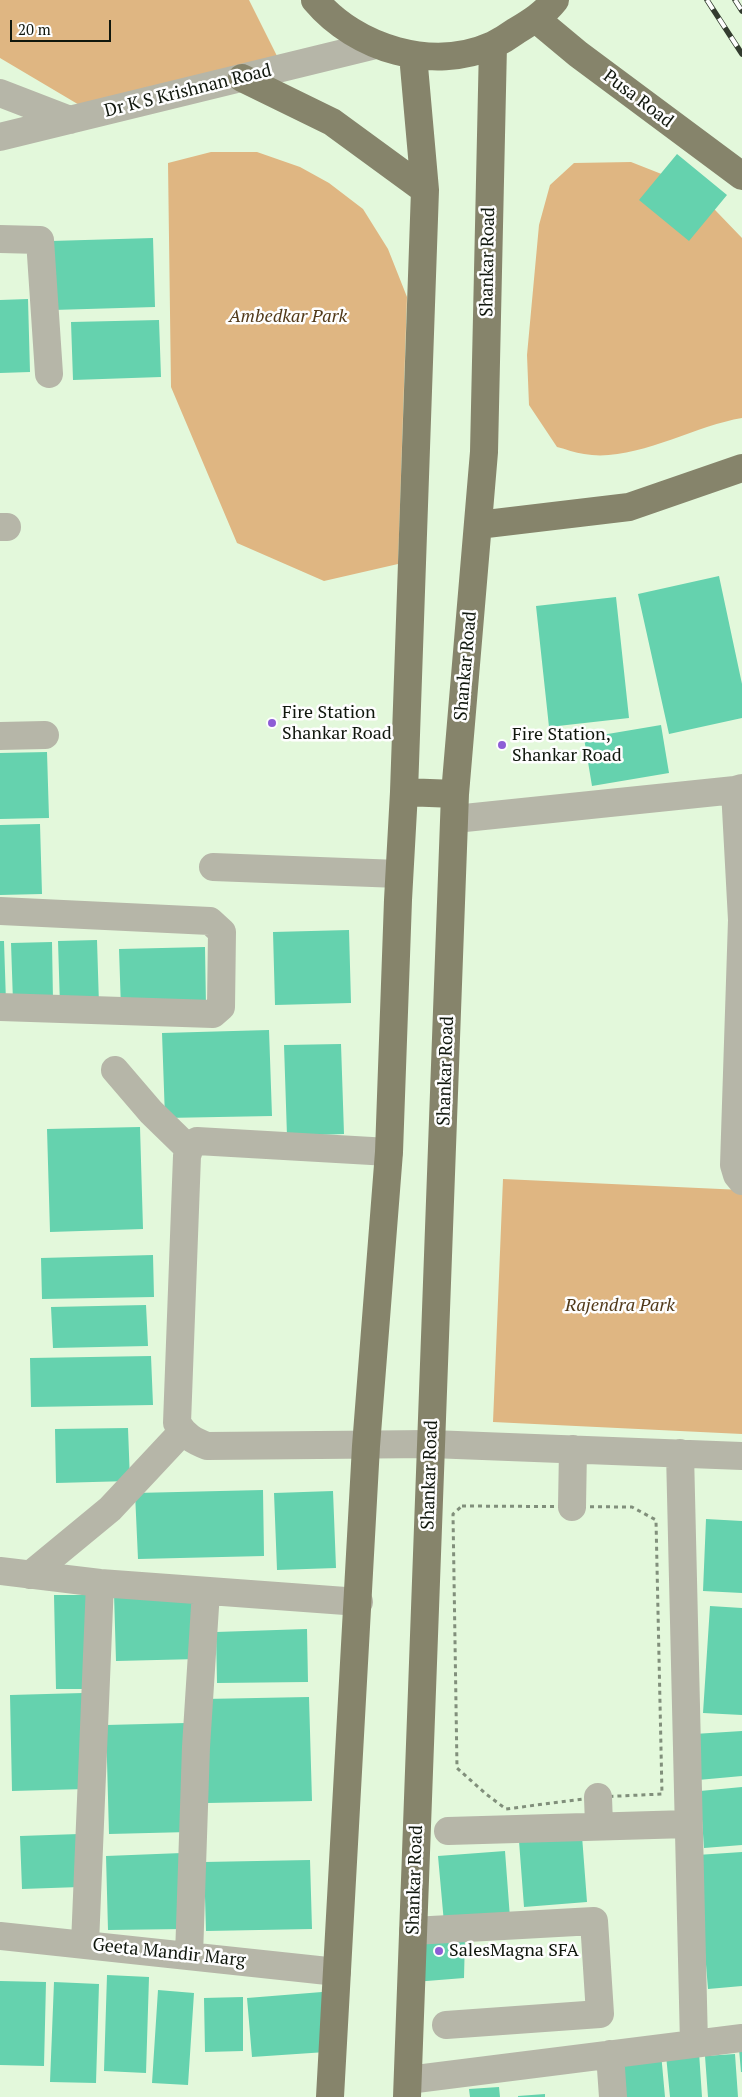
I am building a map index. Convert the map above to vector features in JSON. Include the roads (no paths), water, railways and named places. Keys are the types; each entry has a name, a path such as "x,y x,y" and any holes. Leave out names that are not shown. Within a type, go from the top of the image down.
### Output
{"main road":[{"path":"315,0 338,23 376,45 413,55 467,53 493,45 536,19 555,0"},
{"name":"Pusa Road","path":"536,19 578,54 742,176"},
{"name":"Shankar Road","path":"407,2088 455,806 484,452 493,45"},
{"path":"330,2097 359,1602 366,1446 389,1152 399,874 404,792 425,190 413,55"},
{"path":"242,78 332,122 425,190"},
{"path":"478,525 629,508 742,468"},
{"path":"404,792 455,806"}],"street":[{"name":"Dr K S Krishnan Road","path":"0,137 376,45"},
{"path":"0,92 70,120"},
{"path":"0,239 40,240 50,374"},
{"path":"0,736 45,735"},
{"path":"455,806 739,789 742,920 734,1165 737,1175 742,1181"},
{"path":"213,867 399,874"},
{"path":"0,911 210,921 222,932 221,1008 213,1014 0,1007"},
{"path":"115,1070 151,1112 189,1148"},
{"path":"389,1152 197,1141 189,1148 177,1423 182,1432 193,1441 207,1446 431,1444 742,1456"},
{"path":"30,1575 110,1509 182,1432"},
{"path":"572,1507 573,1450"},
{"path":"680,1453 694,2044"},
{"path":"0,1571 100,1583 359,1602"},
{"path":"85,1944 100,1583"},
{"path":"189,1956 196,1747 206,1591"},
{"path":"598,1797 599,1825"},
{"path":"448,1831 599,1825 688,1824"},
{"path":"413,1930 594,1921 600,2014 446,2025"},
{"name":"Geeta Mandir Marg","path":"0,1936 337,1972"},
{"path":"407,2088 610,2054 742,2038"},
{"path":"610,2054 612,2097"}],"railway":[{"path":"707,0 742,54"},
{"path":"735,0 742,11"}],"place":[{"name":"Fire Station Shankar Road","path":"272,723"},
{"name":"Fire Station, Shankar Road","path":"502,745"},
{"name":"SalesMagna SFA","path":"439,1951"}],"park label":[{"name":"Ambedkar Park","path":"288,317"},
{"name":"Rajendra Park","path":"620,1306"}]}
